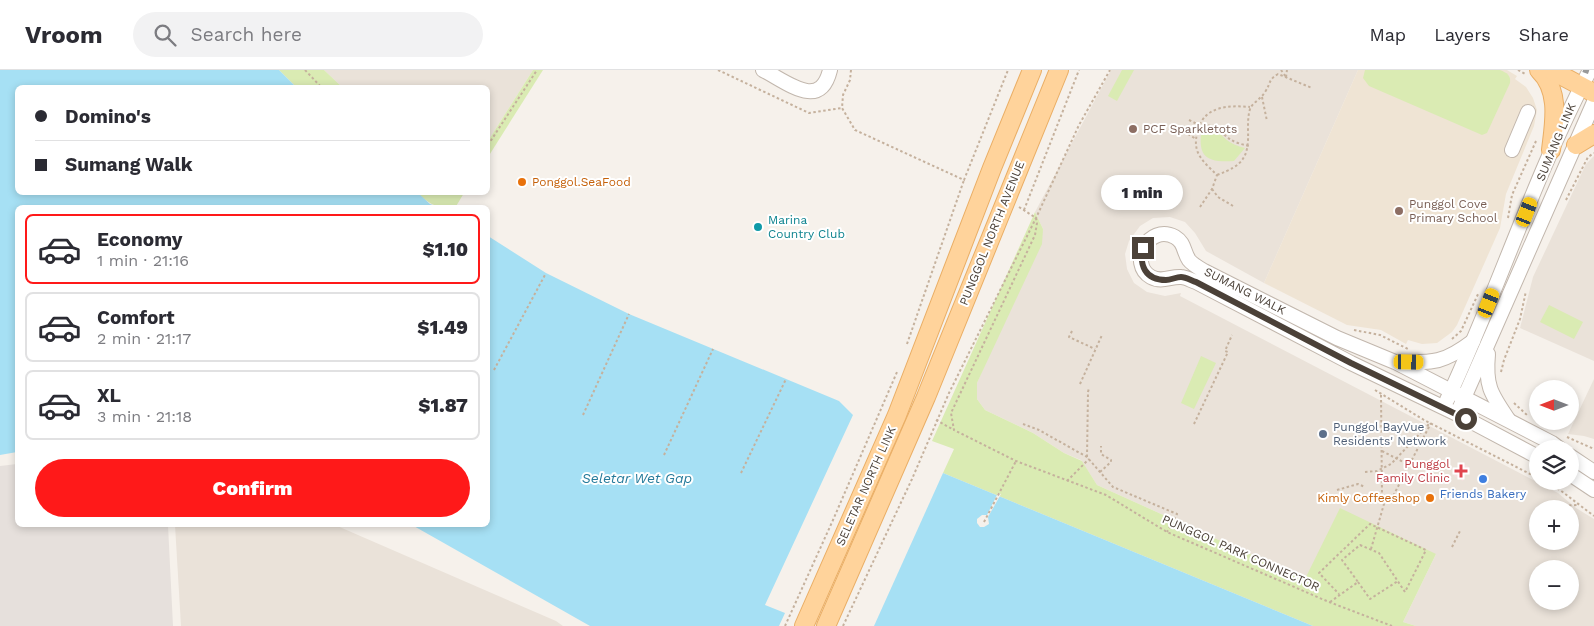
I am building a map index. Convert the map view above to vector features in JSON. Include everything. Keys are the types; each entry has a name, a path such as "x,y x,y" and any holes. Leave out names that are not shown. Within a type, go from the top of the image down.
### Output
{"main road":[{"name":"PUNGGOL NORTH AVENUE","path":"924,345 1032,70"},
{"name":"PUNGGOL NORTH AVENUE","path":"926,397 1059,70"},
{"path":"1539,70 1549,86 1556,109 1544,146"},
{"path":"1551,70 1587,90"},
{"path":"1576,145 1594,134"},
{"name":"SELETAR NORTH LINK","path":"804,626 897,415 924,345"},
{"name":"SELETAR NORTH LINK","path":"826,626 926,397"}],"street":[{"path":"763,70 804,91 813,92 820,90 824,85 830,70"},
{"name":"SUMANG LINK","path":"1443,408 1474,339 1544,146 1587,90 1590,70"},
{"name":"SUMANG LINK","path":"1457,414 1594,102"},
{"path":"1512,150 1528,112"},
{"name":"SUMANG WALK","path":"1529,452 1457,414 1351,363 1196,282 1181,277 1166,280 1150,276 1144,270 1141,258 1143,248 1148,240 1156,236 1166,234 1174,237 1182,242 1190,261 1204,272 1337,338 1395,362 1543,440"},
{"path":"1395,362 1424,363 1442,360 1456,354 1474,339"},
{"path":"1489,344 1486,374 1492,397 1510,422"},
{"path":"1579,462 1594,472"},
{"path":"1579,480 1594,490"}],"path":[{"path":"304,70 319,85"},
{"path":"490,143 537,70"},
{"path":"718,70 809,113 842,108"},
{"path":"851,70 850,80 843,95 842,108 855,130 964,180"},
{"path":"906,349 964,180 1008,70"},
{"path":"1036,218 1024,210 1079,70"},
{"path":"843,626 912,479 936,420 1036,218 1079,125 1110,70"},
{"path":"1281,70 1286,77"},
{"path":"1286,77 1287,70"},
{"path":"1200,207 1212,189 1217,175 1239,164 1245,157 1249,146 1248,117 1251,107 1262,97 1271,78 1278,74 1312,88"},
{"path":"1262,97 1267,121"},
{"path":"1217,175 1197,151 1196,139 1199,125 1207,114 1225,106 1251,107"},
{"path":"1190,120 1199,125 1216,126 1226,138 1237,144 1249,146"},
{"path":"1188,134 1196,139"},
{"path":"1508,219 1512,195 1544,146"},
{"path":"1563,206 1588,157 1594,153"},
{"path":"1212,189 1218,197 1233,206"},
{"path":"954,430 951,413 1032,244 1037,229 1036,218"},
{"path":"494,370 546,273"},
{"path":"1450,341 1461,331 1480,288"},
{"path":"1502,379 1501,373 1504,360 1520,319 1526,290"},
{"path":"583,415 629,314"},
{"path":"1072,331 1069,337 1096,349"},
{"path":"1080,384 1102,335"},
{"path":"1194,424 1228,352 1225,350 1232,335"},
{"path":"664,455 713,349"},
{"path":"785,626 899,368"},
{"path":"741,473 786,378"},
{"path":"1067,480 1088,458 1089,388"},
{"path":"1381,393 1382,495"},
{"path":"1511,401 1529,415"},
{"name":"PUNGGOL PARK CONNECTOR","path":"936,420 1016,460 1106,495 1167,532 1329,602 1392,626"},
{"path":"1365,472 1381,469 1391,464 1431,423 1391,500"},
{"path":"1023,424 1039,430 1088,458 1113,487 1177,514 1167,532"},
{"path":"1562,434 1594,449"},
{"path":"1100,472 1111,460 1101,454 1101,446"},
{"path":"1381,451 1409,465"},
{"path":"984,522 1016,460"},
{"path":"1338,490 1358,484 1365,487"},
{"path":"1560,490 1572,500"},
{"path":"1370,550 1386,497"},
{"path":"1579,506 1594,516"},
{"path":"1339,594 1320,573 1370,524 1426,550 1405,592 1398,581 1379,553 1360,545 1342,560 1370,599 1398,581"},
{"path":"1452,547 1460,531"},
{"path":"1329,602 1358,582"}],"shaded area":[{"path":"324,70 533,70 490,138 490,85 340,85"},
{"path":"1111,70 1358,70 1264,283 1206,251 1195,233 1185,222 1170,217 1153,218 1140,226 1129,241 1125,254 1127,269 1134,283 1147,292 1165,296 1181,293 1180,296 1529,478 1529,490 1552,490 1558,493 1566,500 1529,500 1529,550 1579,550 1579,510 1594,519 1594,626 1416,626 1403,622 1436,554 1305,579 1097,485 1081,460 1064,453 1033,433 985,410 977,399 977,383 1043,229 1035,212"},
{"name":"Punggol Cove Primary School","path":"1358,70 1507,70 1517,76 1515,79 1526,87 1533,98 1537,110 1534,126 1506,194 1500,228 1457,325 1452,332 1437,343 1422,344 1408,340 1406,344 1381,330 1347,325 1264,283"},
{"path":"1594,156 1594,361 1520,328 1533,277 1586,164"},
{"path":"1594,379 1594,439 1568,434 1570,430 1579,430 1579,411"},
{"name":"Punggol Family Clinic","path":"1460,462 1469,467 1463,481 1454,476"},
{"path":"15,464 15,527 168,527 173,626 0,626 0,466"},
{"path":"175,527 340,527 556,621 563,626 181,626"}],"green space":[{"path":"279,70 324,70 340,85 294,85"},
{"path":"533,70 543,70 490,154 490,138"},
{"path":"1122,70 1134,70 1117,101 1108,96"},
{"path":"1365,70 1500,70 1508,75 1510,83 1487,133 1482,135 1369,86 1363,78"},
{"path":"1202,127 1214,127 1221,135 1235,145 1245,148 1234,161 1210,159 1202,151"},
{"path":"420,195 463,195 457,205 434,205"},
{"path":"1035,212 1043,229 1042,244 977,383 977,399 985,410 1033,433 1064,453 1082,461 1097,485 1305,579 1340,508 1436,554 1403,622 1416,626 1313,626 943,473 954,449 932,441"},
{"path":"1549,305 1583,322 1574,339 1540,322"},
{"path":"1201,356 1216,363 1194,409 1181,403"}],"water":[{"path":"0,70 279,70 294,85 15,85 15,195 420,195 433,205 15,205 15,452 0,455"},
{"name":"Seletar Wet Gap","path":"490,237 546,273 629,314 839,401 853,415 765,605 785,613 779,626 590,626 416,527 490,527"},
{"path":"943,473 1313,626 874,626"}],"pier":[{"path":"998,493 1001,494 988,517 989,524 980,527 977,519 982,515 987,515"}],"railway":[{"path":"1583,70 1594,74"}],"place":[{"name":"PCF Sparkletots","path":"1133,129"},
{"name":"Ponggol.SeaFood","path":"522,182"},
{"name":"Punggol Cove Primary School","path":"1399,211"},
{"name":"Marina Country Club","path":"758,227"},
{"name":"Punggol BayVue Residents' Network","path":"1323,434"},
{"name":"Punggol Family Clinic","path":"1461,471"},
{"name":"Friends Bakery","path":"1483,479"},
{"name":"Kimly Coffeeshop","path":"1430,498"}],"route":[{"path":"1143,248 1141,258 1144,270 1150,276 1166,280 1181,277 1196,282 1351,363 1466,419"}]}
